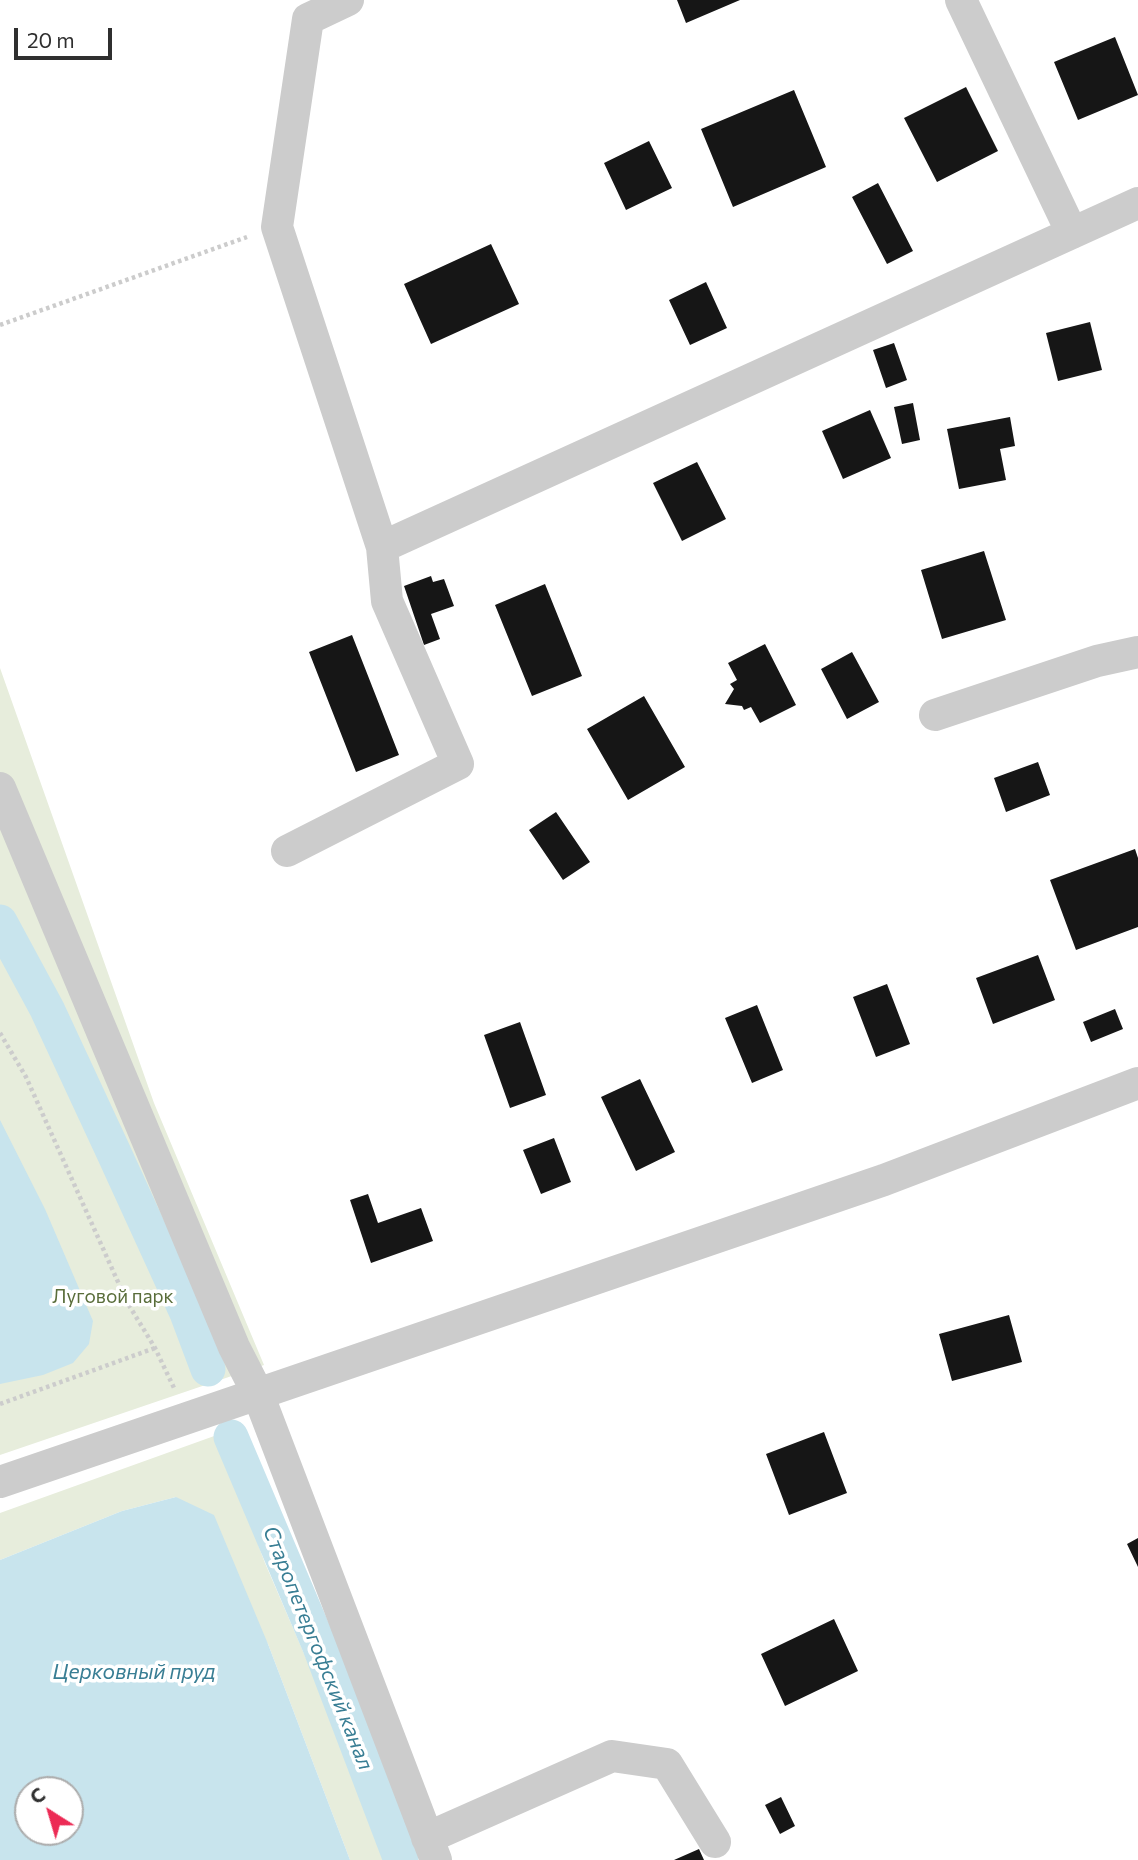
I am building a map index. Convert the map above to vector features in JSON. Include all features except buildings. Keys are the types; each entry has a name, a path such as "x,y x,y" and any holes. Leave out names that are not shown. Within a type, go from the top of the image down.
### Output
{"street":[{"path":"287,851 458,764 387,601 382,547 277,227 308,19 348,0"},
{"path":"961,0 1072,233"},
{"path":"382,547 1138,203"},
{"path":"935,715 1097,661 1138,652"},
{"path":"0,788 234,1348 258,1394 432,1849 612,1756 667,1764 715,1842"},
{"path":"0,1482 884,1180 1138,1083"}],"path":[{"path":"0,325 277,227"},
{"path":"0,1033 32,1090 127,1302 155,1348 185,1418"},
{"path":"0,1404 155,1348"}],"green space":[{"name":"Луговой парк","path":"0,668 154,1103 264,1365 0,1455"},
{"path":"217,1435 265,1563 393,1860 350,1860 268,1644 176,1497 122,1511 0,1560 0,1513"}],"water":[{"path":"0,1120 45,1209 93,1321 89,1344 73,1363 43,1375 0,1384"},
{"name":"Церковный пруд","path":"176,1497 214,1515 268,1644 350,1860 0,1860 0,1560 122,1511"}],"waterway":[{"path":"0,922 47,1009 187,1313 208,1369"},
{"name":"Старопетергофский канал","path":"231,1437 320,1647 401,1860"}]}
